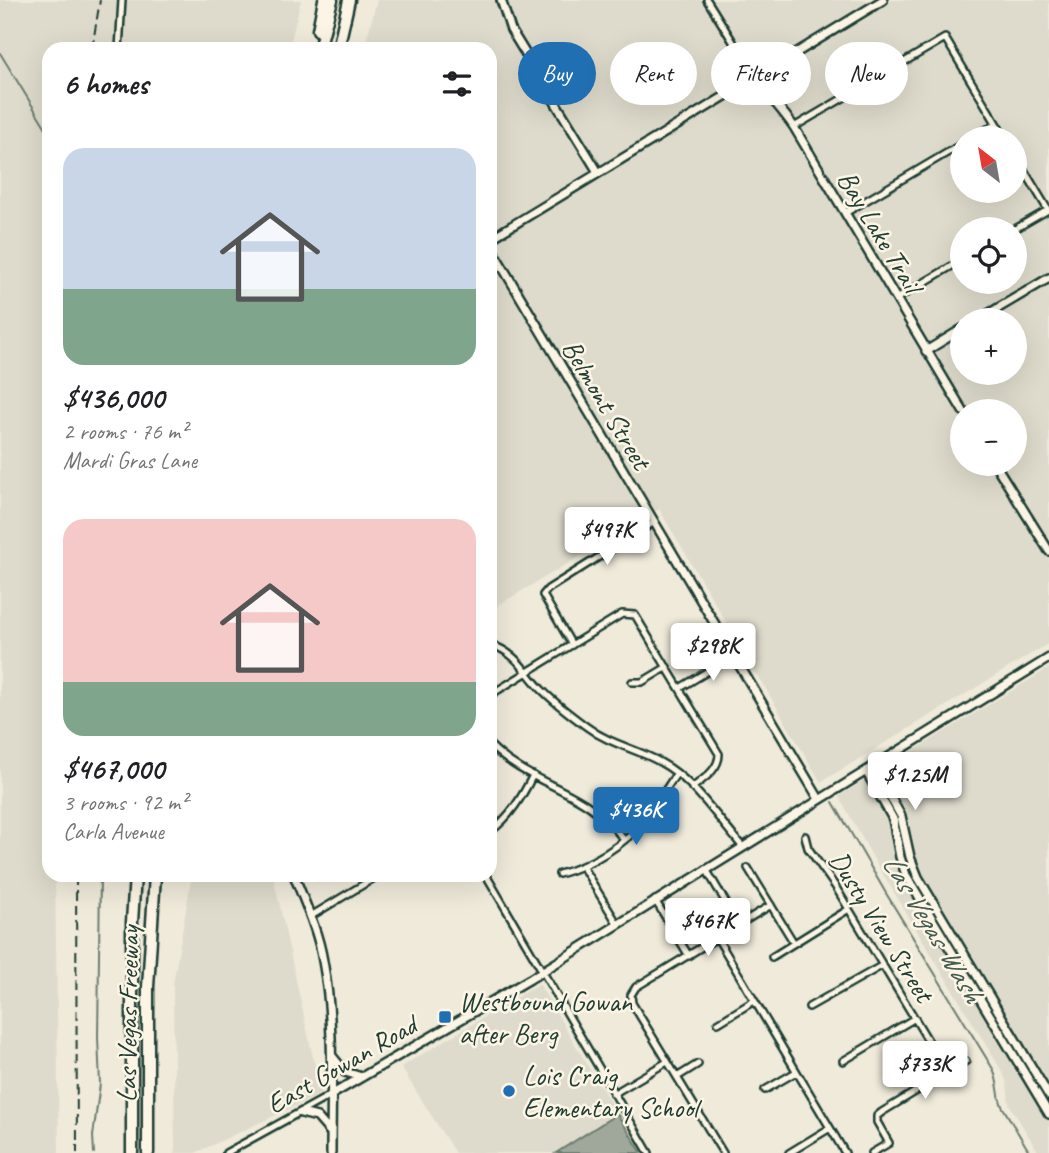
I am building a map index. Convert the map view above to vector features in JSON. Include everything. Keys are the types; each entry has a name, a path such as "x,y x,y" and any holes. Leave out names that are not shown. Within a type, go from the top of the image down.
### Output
{"highway":[{"path":"317,42 324,0"},
{"path":"318,42 332,0"},
{"path":"340,42 349,0"},
{"name":"Las Vegas Freeway","path":"132,1153 132,922 135,882"},
{"name":"Las Vegas Freeway","path":"148,1153 148,987 155,882"}],"street":[{"path":"119,42 122,0"},
{"path":"501,0 511,30 598,172"},
{"path":"707,0 733,42"},
{"path":"811,43 883,0"},
{"path":"794,127 945,38 996,124 993,126"},
{"path":"497,235 711,104"},
{"name":"Bay Lake Trail","path":"777,105 794,127 956,399"},
{"path":"845,213 950,151"},
{"path":"1027,175 1048,210 1027,222"},
{"name":"Belmont Street","path":"497,258 819,799"},
{"path":"896,299 950,267"},
{"path":"998,308 1049,278"},
{"path":"926,351 950,337"},
{"path":"1002,476 1049,551"},
{"path":"572,645 543,595 548,589 653,523"},
{"path":"497,691 622,614 631,614 638,618 719,754 720,760 716,768 692,788"},
{"path":"497,648 515,657 541,690 597,734 616,745 660,762 677,773 742,846"},
{"path":"680,688 733,656"},
{"name":"East Gowan Road","path":"226,1153 331,1096 542,971 1049,658"},
{"path":"632,682 642,682 667,667"},
{"path":"497,751 602,814 624,840"},
{"path":"869,768 904,821 915,872 1049,1096"},
{"path":"869,768 893,819 906,875 1049,1114"},
{"path":"559,874 582,866 624,840 646,819 677,773"},
{"path":"497,826 521,799 533,775"},
{"name":"Dusty View Street","path":"804,836 808,848 849,909 947,1072"},
{"path":"582,866 617,923"},
{"path":"706,868 738,923"},
{"path":"748,868 794,943"},
{"path":"297,882 311,916 323,958 330,1000 331,1153"},
{"path":"311,916 367,882"},
{"path":"490,882 649,1153"},
{"path":"655,900 689,956"},
{"path":"723,1153 632,1003 631,995 636,987 771,905"},
{"path":"772,957 849,909"},
{"path":"716,936 845,1153"},
{"path":"953,954 961,949"},
{"path":"809,1007 883,965"},
{"path":"718,1023 754,1001"},
{"path":"844,1061 915,1018"},
{"path":"1001,1034 1009,1029"},
{"path":"331,1055 340,1068 362,1077"},
{"path":"873,1153 889,1143 877,1122 877,1116 966,1060"},
{"path":"614,1094 667,1062"},
{"path":"677,1077 698,1064"},
{"path":"765,1090 796,1072"},
{"path":"301,1113 317,1117 331,1133"},
{"path":"789,1153 830,1128"}],"shaded area":[{"path":"0,0 301,0 291,42 42,42 42,882 55,882 59,1153 0,1153"},
{"path":"377,0 1049,0 1049,643 821,782 659,509 497,606 497,42 366,42"},
{"path":"1049,668 1049,1153 1039,1153 1009,1104 1003,1073 875,861 839,796"},
{"path":"191,882 275,882 321,1094 195,1153 175,1153 173,984"},
{"name":"Lois Craig Elementary School","path":"539,984 617,1114 556,1153 455,1153 401,1067"},
{"path":"617,1114 642,1153 556,1153"}],"waterway":[{"path":"0,53 42,122"},
{"name":"Las Vegas Wash","path":"833,802 993,1069 1002,1106 1030,1153"},
{"path":"94,1153 93,1136 100,1084 100,882"}],"railway":[{"path":"93,42 100,0"},
{"path":"76,882 77,1153"}],"place":[{"name":"Westbound Gowan after Berg","path":"445,1017"},
{"name":"Lois Craig Elementary School","path":"509,1091"}]}
